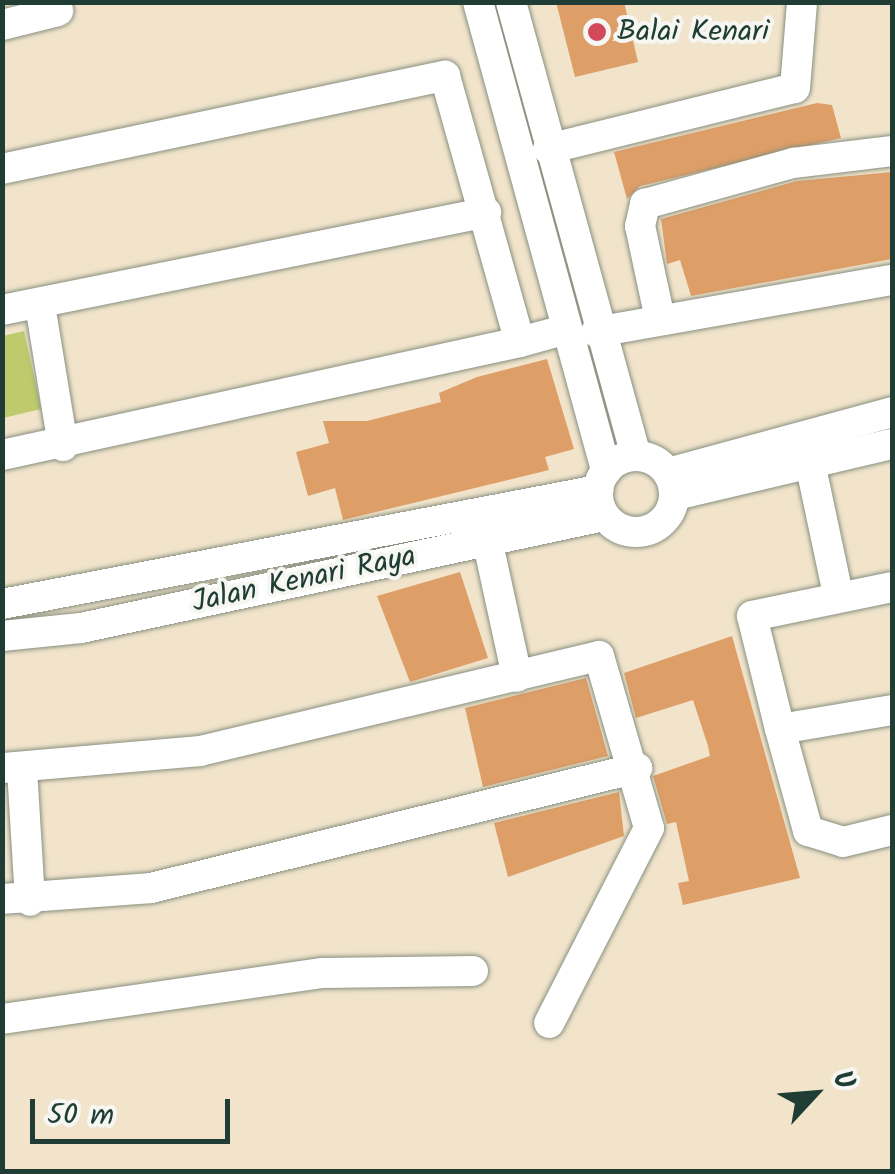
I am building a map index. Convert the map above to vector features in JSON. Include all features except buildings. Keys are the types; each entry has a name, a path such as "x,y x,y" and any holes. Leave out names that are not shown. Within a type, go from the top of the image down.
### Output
{"street":[{"path":"478,2 602,492 622,531 647,532 667,518 672,484"},
{"path":"510,2 596,332 636,456 672,484 892,444"},
{"path":"548,149 795,88 802,2"},
{"path":"2,25 58,11"},
{"path":"2,170 432,74 454,84 520,342"},
{"path":"660,319 640,226 644,204 793,162 892,151"},
{"path":"2,310 40,306 486,212"},
{"path":"596,332 892,280"},
{"path":"40,306 64,446"},
{"path":"2,455 64,446 564,330"},
{"path":"672,484 892,412"},
{"path":"602,492 636,456"},
{"path":"809,458 838,595"},
{"name":"Jalan Kenari Raya","path":"2,636 81,628 487,539 602,492"},
{"name":"Jalan Kenari Raya","path":"2,604 602,492"},
{"path":"487,539 516,677"},
{"path":"892,586 752,616 808,832 843,842 892,830"},
{"path":"550,1023 646,840 637,768 599,656 200,750 12,768 16,900 151,888 637,768"},
{"path":"780,729 892,710"},
{"path":"2,1019 322,974 473,971"}],"green space":[{"path":"24,331 41,409 3,418 3,336"}],"place":[{"name":"Balai Kenari","path":"597,32"}]}
